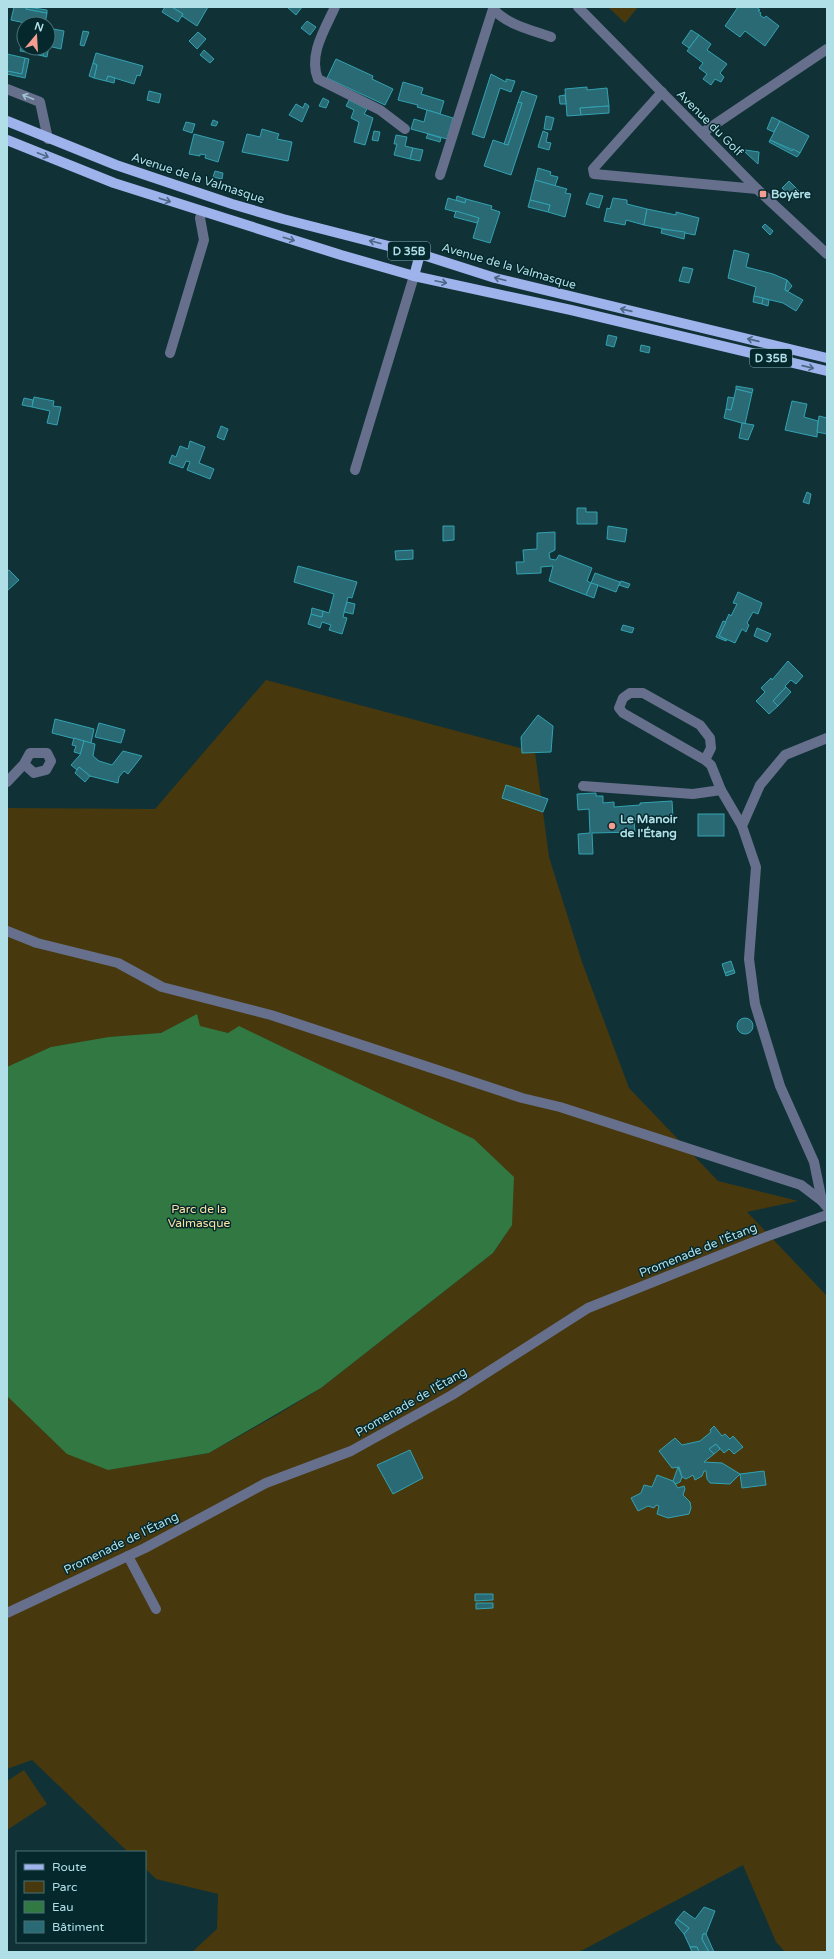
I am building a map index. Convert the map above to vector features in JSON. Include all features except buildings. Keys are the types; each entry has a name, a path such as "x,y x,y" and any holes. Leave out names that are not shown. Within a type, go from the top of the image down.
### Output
{"main road":[{"name":"Avenue de la Valmasque","path":"7,122 116,165 232,204 283,219 420,254 495,278 827,358"},
{"name":"D 35B","path":"7,140 114,183 202,212 414,276 572,310 827,371"},
{"path":"414,276 420,254"}],"street":[{"path":"335,7 315,55 314,69 318,79 380,110 405,128"},
{"name":"Avenue du Golf","path":"578,7 757,189 827,254"},
{"path":"440,175 494,8 509,22 551,36"},
{"path":"702,133 827,49"},
{"path":"7,89 40,102 48,139"},
{"path":"662,92 592,169 594,174 757,189"},
{"path":"170,353 204,240 200,218 202,212"},
{"path":"355,470 414,276"},
{"path":"705,760 711,748 710,738 700,725 643,693 630,693 624,698 619,708 623,713 705,760 711,765 721,790 742,826 756,867 749,959 755,1004 780,1086 814,1162 824,1204"},
{"path":"742,826 760,785 785,755 827,738"},
{"path":"7,782 24,764"},
{"path":"583,786 693,794 721,790"},
{"path":"7,931 37,943 118,963 162,986 271,1015 514,1096 560,1108 801,1185 824,1204"},
{"name":"Promenade de l'Étang","path":"7,1613 128,1556 266,1483 351,1451 452,1395 588,1308 768,1236 827,1215"},
{"path":"128,1556 156,1609"}],"green space":[{"path":"608,7 638,7 625,23"},
{"name":"Parc de la Valmasque","path":"266,680 535,752 549,857 582,962 629,1088 718,1181 798,1201 747,1212 827,1296 827,1952 785,1952 776,1942 743,1865 579,1952 192,1952 217,1929 218,1894 156,1879 146,1869 146,1851 127,1851 32,1760 7,1769 7,808 155,809","holes":["506,1234 493,1253 321,1388 277,1415 209,1453 117,1468"]},
{"path":"24,1770 47,1804 7,1830 7,1781"}],"water":[{"path":"197,1014 200,1026 228,1033 239,1026 474,1139 514,1177 512,1225 493,1253 321,1388 209,1453 108,1470 67,1454 7,1396 7,1067 51,1047 109,1037 161,1033"}],"place":[{"name":"Boyère","path":"763,194"},
{"name":"Le Manoir de l'Étang","path":"612,826"}]}
